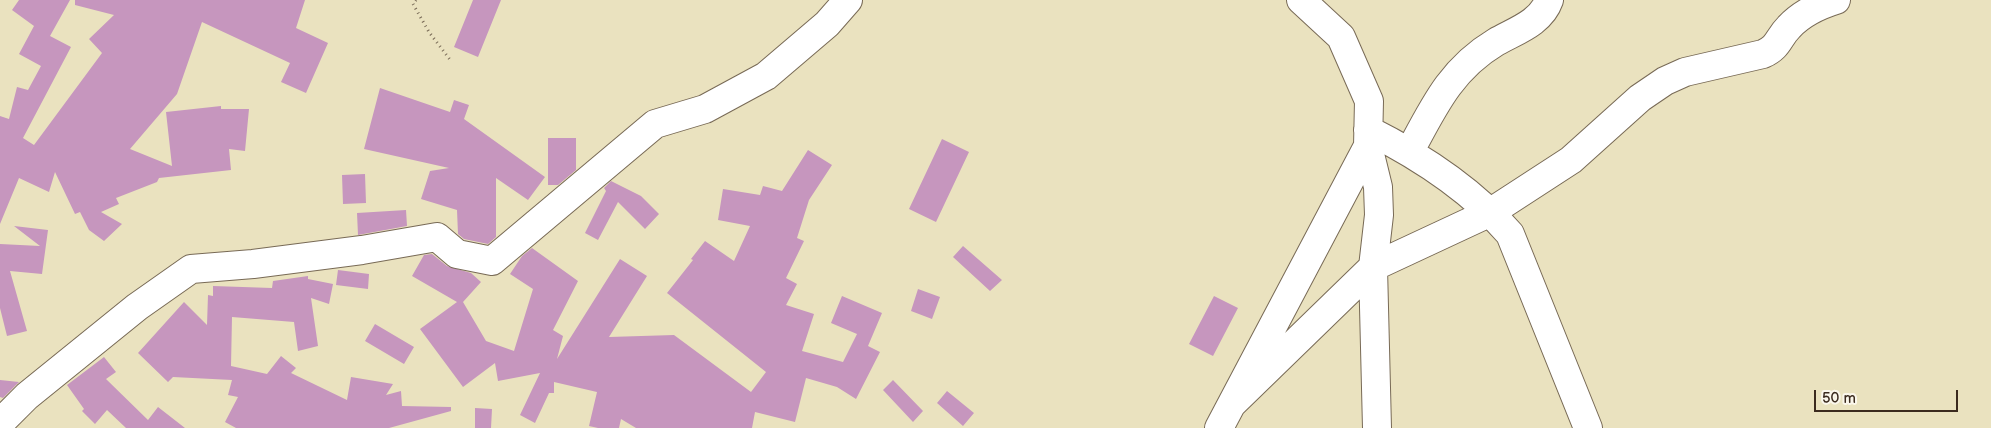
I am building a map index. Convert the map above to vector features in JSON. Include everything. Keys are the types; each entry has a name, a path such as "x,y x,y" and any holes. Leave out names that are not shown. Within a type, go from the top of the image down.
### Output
{"street":[{"path":"0,423 27,396 130,313 191,269 362,250 437,237 457,254 492,261 655,124 705,109 766,76 827,24 848,0"},
{"path":"1301,0 1341,38 1369,101 1368,138 1378,186 1379,214 1373,267 1377,428"},
{"path":"1410,151 1441,92 1469,59 1530,24 1546,7 1548,0"},
{"path":"1233,402 1373,267 1491,212 1571,160 1640,98 1664,81 1685,72 1763,54 1774,49 1797,18 1836,0"},
{"path":"1368,138 1410,151 1491,212 1510,234 1588,428"},
{"path":"1219,428 1368,138"}],"path":[{"path":"408,0 413,4 429,32 451,61"},
{"path":"413,4 416,0"}],"building":[{"path":"19,0 70,0 50,36 71,47 23,138 34,145 102,53 89,39 114,15 75,5 75,0 305,0 296,28 328,43 306,93 281,82 290,63 202,22 177,94 130,149 172,166 166,112 221,106 221,109 249,109 245,151 229,149 231,170 159,178 157,182 116,198 119,204 101,212 122,224 104,241 89,230 80,212 75,214 55,172 49,192 19,178 0,224 0,116 9,119 17,87 28,90 41,66 19,54 34,26 12,10"},
{"path":"473,0 501,0 478,57 454,47"},
{"path":"380,88 450,112 454,100 469,105 464,119 545,177 528,200 496,178 496,237 488,244 464,239 458,234 457,210 421,199 430,171 449,168 364,149"},
{"path":"548,138 576,138 576,170 558,185 548,185"},
{"path":"942,139 969,152 936,222 909,209"},
{"path":"808,150 832,165 809,200 797,238 804,241 786,278 797,284 786,305 814,314 802,351 843,362 857,334 831,323 842,296 882,313 868,346 880,352 856,399 837,387 806,378 795,422 755,412 752,428 636,428 621,419 619,428 598,428 589,426 597,392 554,382 554,393 549,393 535,423 520,415 540,373 498,381 495,363 463,387 420,329 457,302 412,276 424,255 432,254 447,266 471,273 481,282 463,302 486,341 514,351 533,289 510,274 522,256 532,248 578,281 553,330 563,336 557,359 620,259 647,276 609,337 674,335 751,392 766,372 667,293 693,260 691,259 705,241 734,261 750,226 718,220 723,189 760,195 763,186 782,191"},
{"path":"365,174 366,203 343,204 342,175"},
{"path":"611,181 641,196 659,214 645,229 618,202 598,240 585,233 606,191 604,188"},
{"path":"406,210 407,226 358,235 357,213"},
{"path":"14,226 48,230 42,274 10,271 27,331 7,336 0,308 0,244 40,246"},
{"path":"963,246 1002,280 990,291 953,257"},
{"path":"338,270 369,274 368,289 336,285"},
{"path":"308,276 308,279 333,284 329,304 311,298 318,346 298,351 294,322 232,317 231,366 267,374 281,356 296,368 291,373 347,400 351,377 393,384 386,395 401,391 402,406 451,407 451,411 389,428 236,428 225,422 238,397 228,395 232,380 173,377 168,382 138,353 184,302 207,325 208,295 213,296 213,286 272,288 273,281"},
{"path":"918,289 940,297 932,319 911,311"},
{"path":"1214,296 1238,308 1213,356 1189,344"},
{"path":"375,324 414,347 404,364 365,341"},
{"path":"104,357 116,372 106,379 148,420 158,407 185,428 126,428 107,410 95,424 82,411 84,409 67,385"},
{"path":"0,380 19,382 3,398 0,397"},
{"path":"893,380 923,411 913,422 883,390"},
{"path":"947,391 974,413 963,426 937,403"},
{"path":"475,408 492,409 491,428 475,428"}]}
